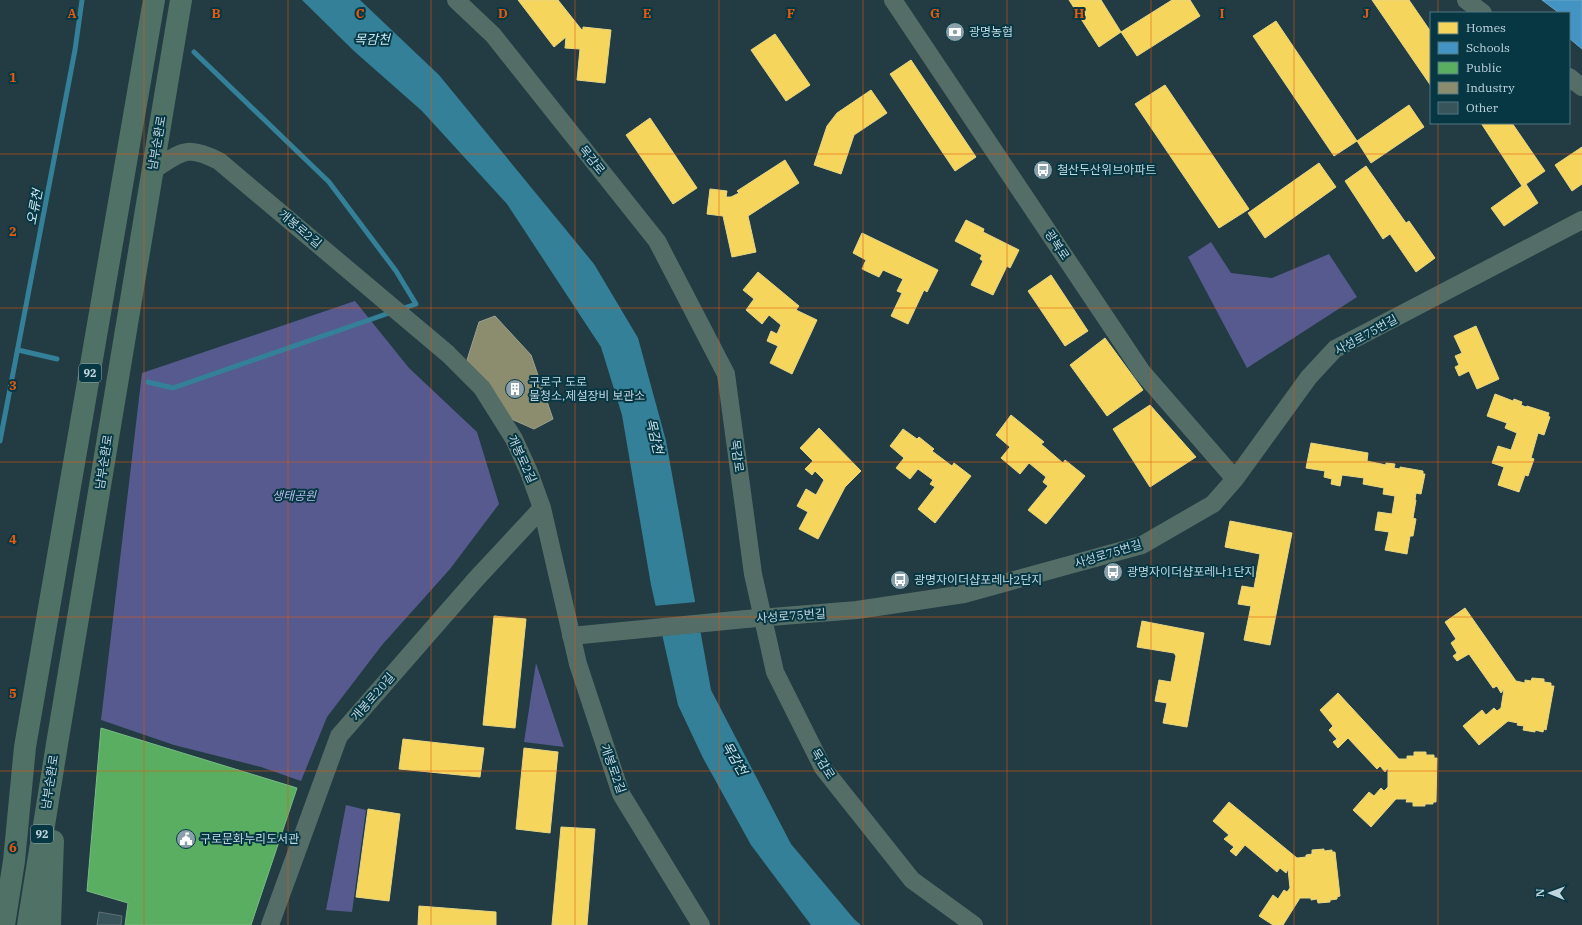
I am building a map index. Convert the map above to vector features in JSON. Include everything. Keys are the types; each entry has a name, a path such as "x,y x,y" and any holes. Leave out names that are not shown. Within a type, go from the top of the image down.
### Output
{"main road":[{"name":"92","path":"4,925 14,861 25,747 154,0"},
{"name":"남부순환로","path":"28,925 181,0"},
{"path":"50,925 57,744"},
{"path":"0,846 25,747"}],"street":[{"name":"목감로","path":"456,0 493,35 657,241 726,374 754,574 755,618 775,672 822,768 912,880 974,925"},
{"name":"광복로","path":"892,0 1142,372 1235,479"},
{"path":"1466,0 1482,12"},
{"path":"1570,78 1582,87"},
{"name":"개봉로2길","path":"152,171 186,151 203,153 219,161 448,354 482,388 514,439 529,472 542,508 578,664 621,794 701,925"},
{"name":"사성로75번길","path":"572,636 755,618 857,610 964,594 1142,545 1213,504 1235,479 1309,377 1335,350 1582,220"},
{"name":"개봉로20길","path":"270,925 339,736 476,579 542,508"}],"green space":[{"path":"1211,242 1231,273 1272,278 1329,254 1357,297 1247,368 1188,257"},
{"name":"생태공원","path":"355,301 409,368 477,432 499,504 450,569 382,645 327,717 301,781 261,767 174,745 101,720 142,373"},
{"path":"536,663 564,747 524,742"},
{"path":"346,805 366,810 352,912 326,910"}],"water":[{"name":"목감천","path":"302,0 360,0 439,75 594,264 638,338 666,441 711,690 791,844 854,919 861,925 811,925 751,845 703,758 678,705 651,585 622,415 601,347 507,204 422,111 354,51"}],"pier":[{"path":"696,602 702,632 660,636 653,606"}],"building: Homes":[{"path":"518,0 558,0 581,29 583,30 583,27 611,30 605,83 577,80 580,49 565,48 566,37 554,47"},
{"path":"1069,0 1101,0 1121,32 1099,47"},
{"path":"1172,0 1190,0 1200,16 1137,56 1121,32"},
{"path":"1372,0 1409,0 1430,31 1430,85"},
{"path":"1276,21 1357,141 1334,156 1253,36"},
{"path":"775,34 810,85 786,101 751,50"},
{"path":"911,60 976,157 955,171 890,74"},
{"path":"1165,85 1249,209 1219,228 1135,104"},
{"path":"871,90 887,113 854,135 841,174 814,165 827,126 837,113"},
{"path":"1409,105 1424,127 1371,163 1357,141"},
{"path":"650,118 697,188 673,204 626,135"},
{"path":"1482,124 1513,124 1545,171 1526,184 1538,203 1504,226 1491,208 1522,186"},
{"path":"1582,147 1582,184 1572,191 1555,165"},
{"path":"785,160 799,183 748,216 756,252 732,257 723,216 707,214 710,189 727,191 726,197 731,197 739,193 737,191"},
{"path":"1319,163 1336,187 1265,238 1248,213"},
{"path":"1366,166 1406,223 1409,221 1435,258 1416,272 1390,234 1383,239 1345,181"},
{"path":"966,220 984,229 983,232 1019,250 1010,268 1007,266 993,295 971,285 983,261 980,259 982,255 955,241"},
{"path":"862,233 938,270 927,292 924,290 908,324 891,316 902,293 897,291 903,279 883,270 879,277 862,269 866,260 853,253"},
{"path":"758,272 799,306 796,310 817,320 792,374 770,363 778,346 767,341 771,331 777,334 781,325 769,315 762,324 746,310 754,299 743,290"},
{"path":"1051,275 1088,331 1065,346 1028,291"},
{"path":"1476,326 1499,379 1477,389 1469,371 1459,376 1455,367 1459,365 1455,356 1462,353 1454,336"},
{"path":"1105,338 1143,390 1107,416 1070,365"},
{"path":"1495,394 1513,401 1514,399 1522,402 1521,405 1526,407 1527,406 1549,413 1548,416 1550,417 1544,435 1538,433 1531,458 1534,459 1528,476 1525,475 1519,492 1498,485 1504,467 1492,463 1498,446 1511,450 1517,433 1505,428 1507,423 1487,416"},
{"path":"1150,405 1196,457 1150,487 1113,429"},
{"path":"1011,415 1044,442 1041,444 1063,463 1065,460 1085,476 1046,524 1028,510 1048,486 1043,482 1046,477 1029,463 1020,474 1001,458 1010,447 996,435"},
{"path":"819,428 861,471 845,487 818,539 799,529 808,512 797,506 806,489 816,495 824,480 815,471 812,475 805,469 813,461 800,448"},
{"path":"903,429 917,439 919,437 934,449 932,451 952,466 954,463 971,476 935,523 918,509 935,487 930,484 933,480 918,469 910,479 896,468 904,458 890,446"},
{"path":"1311,443 1368,453 1367,461 1386,465 1386,463 1395,464 1394,468 1400,469 1400,467 1423,471 1423,474 1425,474 1421,494 1416,493 1413,518 1416,519 1413,536 1410,536 1407,554 1385,550 1389,532 1375,530 1378,512 1392,514 1395,496 1383,494 1384,488 1363,484 1364,478 1342,475 1340,486 1331,484 1332,479 1324,477 1325,471 1306,468"},
{"path":"1230,521 1292,533 1270,645 1244,640 1251,606 1238,604 1242,586 1254,588 1260,554 1225,547"},
{"path":"1465,608 1516,681 1525,683 1525,680 1531,681 1532,678 1544,679 1544,682 1551,683 1551,686 1554,686 1546,730 1544,729 1543,732 1523,730 1524,726 1508,721 1479,745 1463,726 1482,710 1486,715 1494,708 1497,711 1501,708 1504,689 1501,693 1497,686 1493,688 1469,654 1457,661 1453,656 1457,653 1451,643 1456,639 1445,622"},
{"path":"494,616 526,619 515,728 483,725"},
{"path":"1142,621 1204,633 1187,727 1163,723 1167,703 1155,701 1159,680 1171,682 1176,656 1174,653 1137,647"},
{"path":"1338,693 1399,759 1407,759 1407,756 1414,756 1414,752 1426,752 1426,755 1434,755 1434,758 1437,758 1436,802 1433,802 1433,804 1425,804 1425,806 1413,806 1413,802 1406,802 1407,799 1396,799 1371,827 1353,810 1369,792 1374,796 1381,788 1384,791 1388,787 1388,768 1385,772 1380,766 1377,769 1348,738 1338,748 1333,742 1337,739 1329,730 1333,726 1320,710"},
{"path":"403,739 484,748 480,777 399,769"},
{"path":"524,748 558,752 550,833 516,829"},
{"path":"1229,802 1297,858 1306,857 1306,855 1312,854 1312,850 1324,849 1324,851 1332,850 1332,852 1335,852 1340,896 1337,897 1337,899 1330,900 1330,902 1318,903 1317,899 1311,900 1311,898 1300,898 1283,925 1273,925 1259,916 1273,895 1278,899 1284,890 1287,892 1290,888 1288,869 1286,873 1280,868 1277,872 1245,845 1236,856 1230,851 1234,847 1224,839 1229,835 1213,821"},
{"path":"368,809 400,814 389,901 356,897"},
{"path":"561,827 595,829 587,925 552,925"},
{"path":"419,906 496,912 496,925 418,925"}],"building: Schools":[{"path":"1542,0 1582,0 1582,49 1570,39 1570,12 1558,12"}],"building: Public":[{"name":"구로문화누리도서관","path":"101,728 297,788 251,925 125,925 128,903 87,891"}],"building: Industry":[{"name":"구로구 도로 물청소,제설장비 보관소","path":"495,316 531,355 553,419 534,429 509,418 467,360 479,322"}],"building: Other":[{"path":"99,912 122,916 121,925 97,925"}],"waterway":[{"name":"오류천","path":"0,441 75,50 82,0"},
{"path":"194,52 329,182 396,271 416,304 401,309"},
{"path":"148,382 173,388 392,312"},
{"path":"18,350 57,359"}],"place":[{"name":"광명농협","path":"955,32"},
{"name":"철산두산위브아파트","path":"1043,170"},
{"name":"구로구 도로 물청소,제설장비 보관소","path":"515,389"},
{"name":"광명자이더샵포레나1단지","path":"1113,572"},
{"name":"광명자이더샵포레나2단지","path":"900,580"},
{"name":"구로문화누리도서관","path":"186,839"}]}
